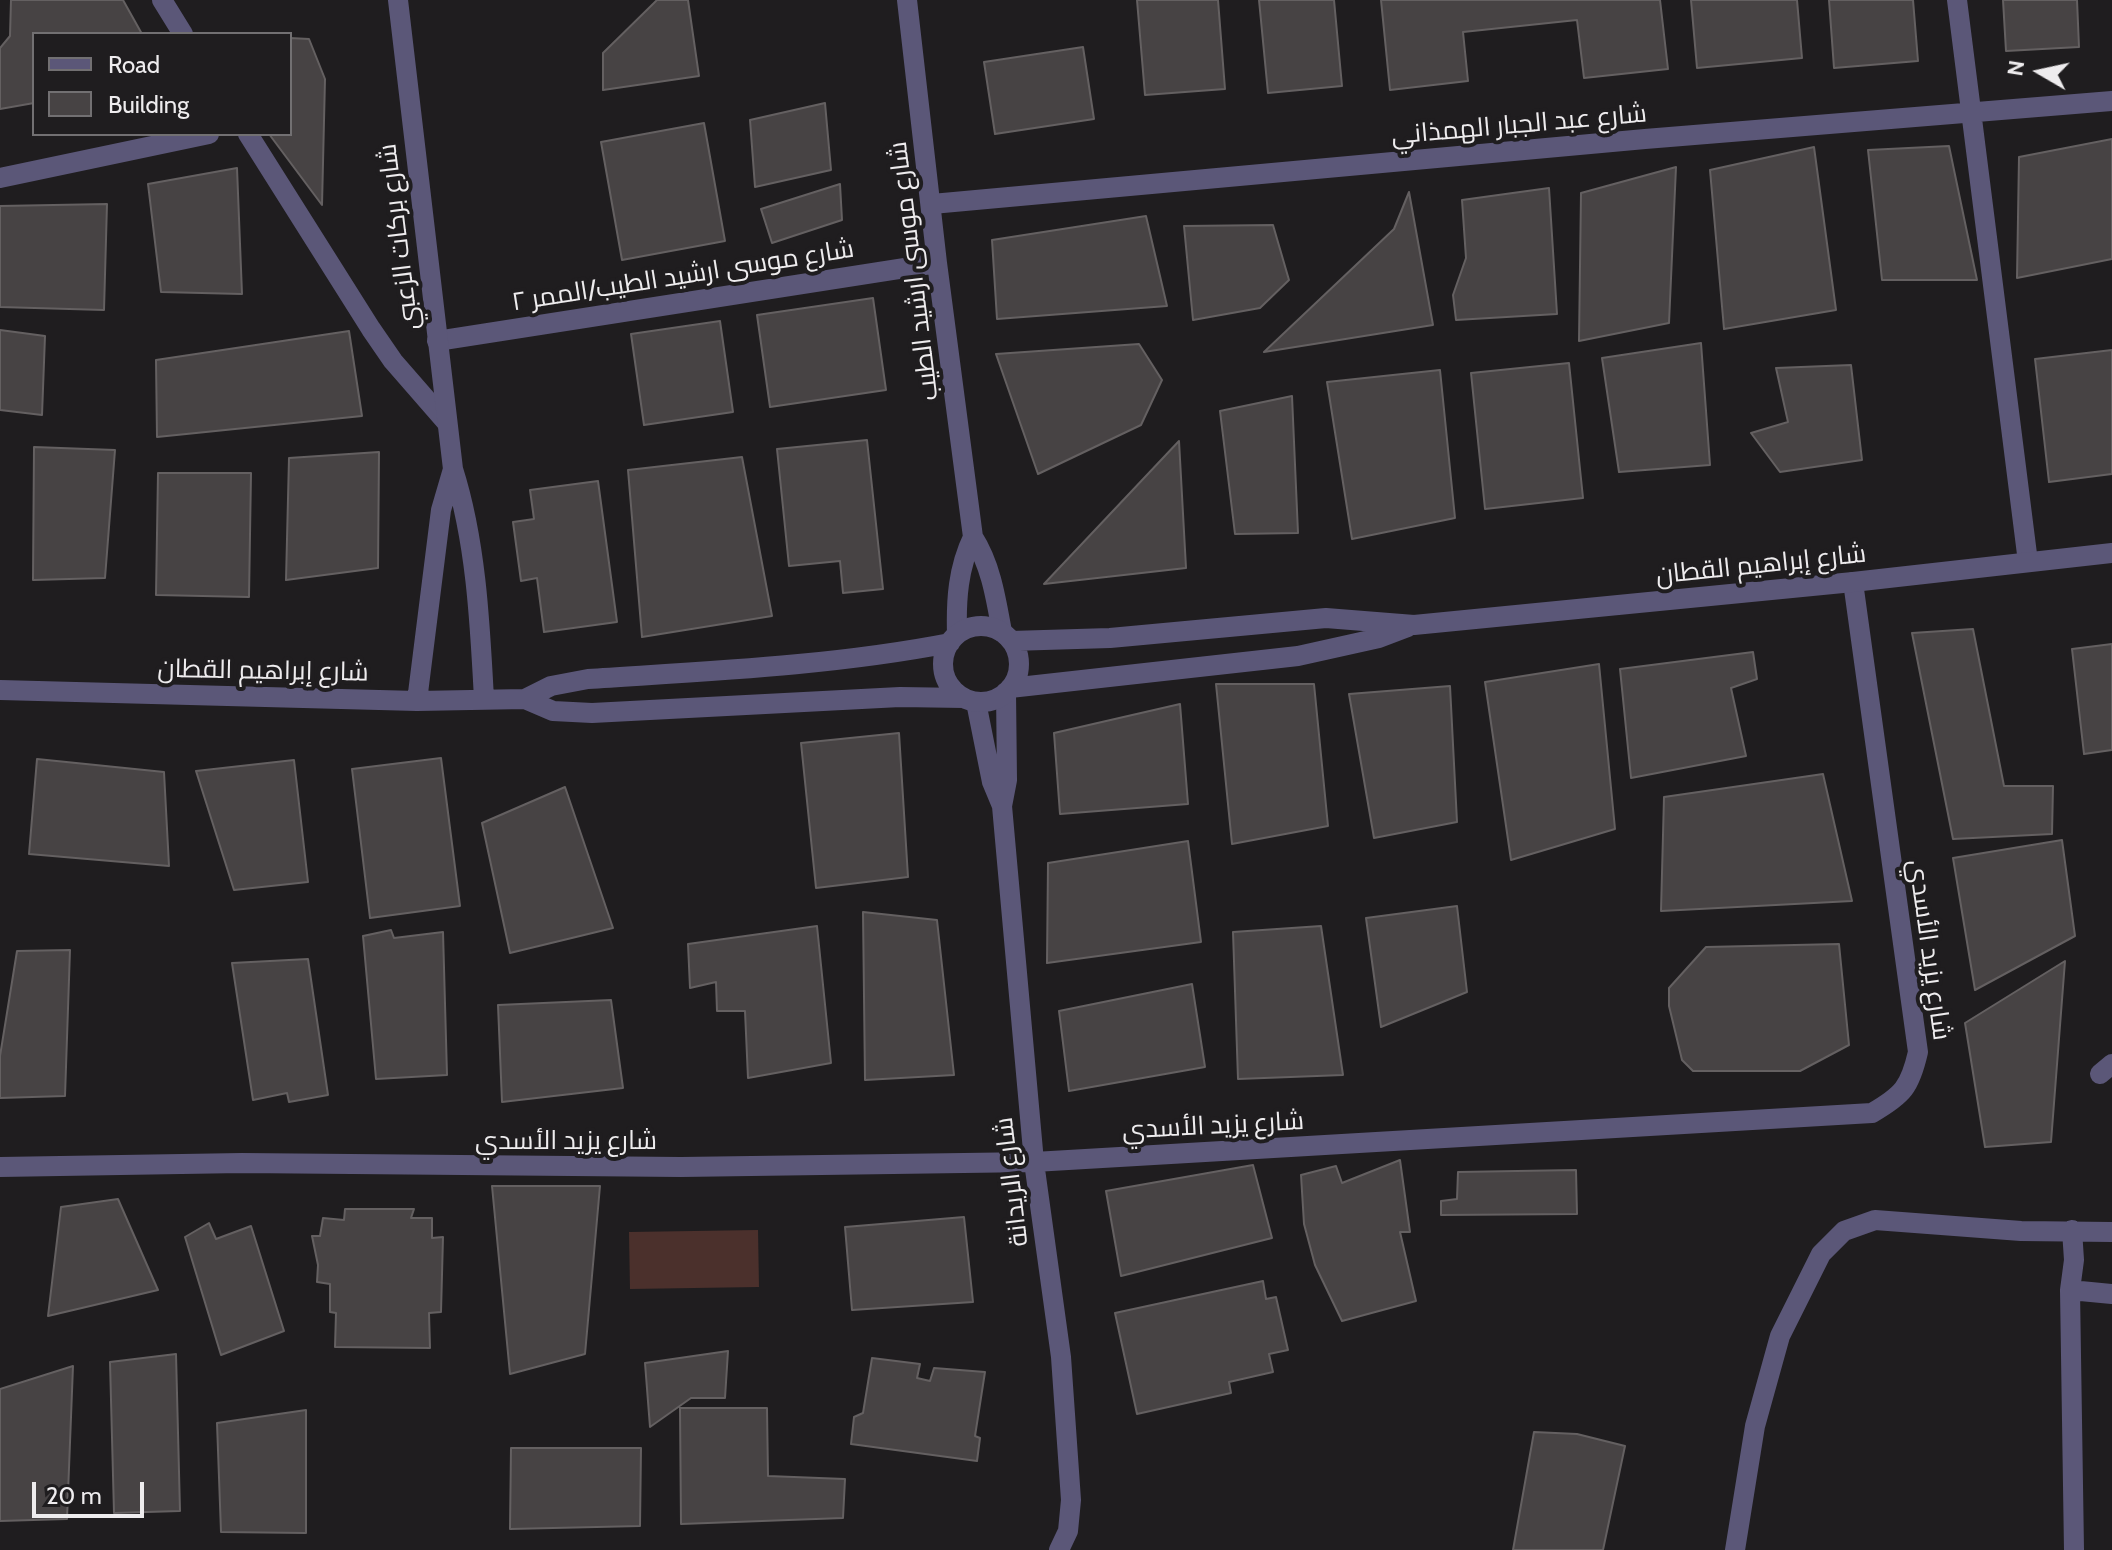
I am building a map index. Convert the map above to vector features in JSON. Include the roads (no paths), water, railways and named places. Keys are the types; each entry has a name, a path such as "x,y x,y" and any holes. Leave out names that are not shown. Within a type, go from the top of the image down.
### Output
{"street":[{"path":"162,0 182,32"},
{"name":"شارع بركات الزعبي","path":"398,0 453,469 464,504 484,699"},
{"name":"شارع موسى ارشيد الطيب","path":"907,0 973,537 983,552 1007,636"},
{"path":"1957,0 2028,562"},
{"name":"شارع عبد الجبار الهمذاني","path":"932,204 1645,139 2112,101"},
{"path":"0,178 200,136"},
{"path":"249,136 393,361 447,423"},
{"name":"شارع موسى ارشيد الطيب/الممر ٢","path":"437,341 937,263"},
{"name":"شارع بركات الزعبي","path":"417,701 441,510 453,469"},
{"name":"شارع موسى ارشيد الطيب","path":"954,639 963,558 973,537"},
{"name":"شارع إبراهيم القطان","path":"1007,636 1110,638 1326,618 1414,625 2112,553"},
{"name":"شارع يزيد الأسدي","path":"0,1167 242,1163 696,1167 1034,1162 1872,1113 1896,1099 1911,1080 1918,1052 1853,582"},
{"name":"شارع إبراهيم القطان","path":"1008,690 1298,656 1379,638 1414,625"},
{"path":"991,627 1007,636 1017,652 1019,665 1017,677 1008,690 987,702 970,700 946,680 943,667 954,639 968,628 991,627"},
{"name":"شارع إبراهيم القطان","path":"525,699 551,686 588,679 901,653 954,639"},
{"name":"شارع إبراهيم القطان","path":"0,690 417,701 525,699 553,711 592,713 900,697 970,700"},
{"name":"شارع الريدانة","path":"1008,690 1007,780 1002,806 1034,1162 1061,1357 1070,1484 1071,1515 1059,1550"},
{"name":"شارع الريدانة","path":"970,700 992,782 1002,806"},
{"path":"1735,1550 1755,1426 1780,1336 1821,1254 1844,1231 1875,1220 2021,1231 2112,1232"},
{"path":"2072,1230 2074,1550"},
{"path":"2070,1290 2112,1294"}]}
